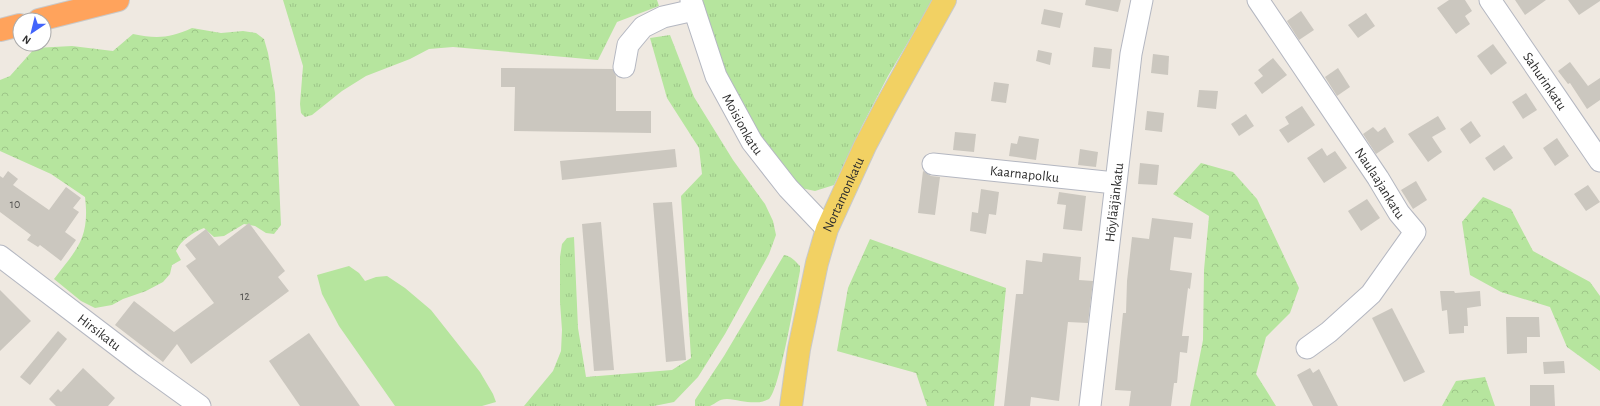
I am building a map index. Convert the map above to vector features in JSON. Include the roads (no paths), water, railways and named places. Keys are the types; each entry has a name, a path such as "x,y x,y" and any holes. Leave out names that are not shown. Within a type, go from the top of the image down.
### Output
{"highway":[{"path":"52,17 118,0"},
{"path":"0,30 12,27"}],"main road":[{"name":"Nortamonkatu","path":"791,406 803,333 817,263 827,229 865,146 945,0"}],"street":[{"name":"Höylääjänkatu","path":"1090,406 1131,54 1142,0"},
{"name":"Naulaajankatu","path":"1258,0 1378,178 1398,213 1415,232 1371,294 1329,332 1307,348"},
{"name":"Sahurinkatu","path":"1490,0 1600,161"},
{"name":"Moisionkatu","path":"692,5 716,76 752,142 788,188 827,229"},
{"path":"624,67 628,45 643,27 692,5"},
{"name":"Kaarnapolku","path":"933,164 1115,183"},
{"name":"Hirsikatu","path":"0,256 200,406"}]}
